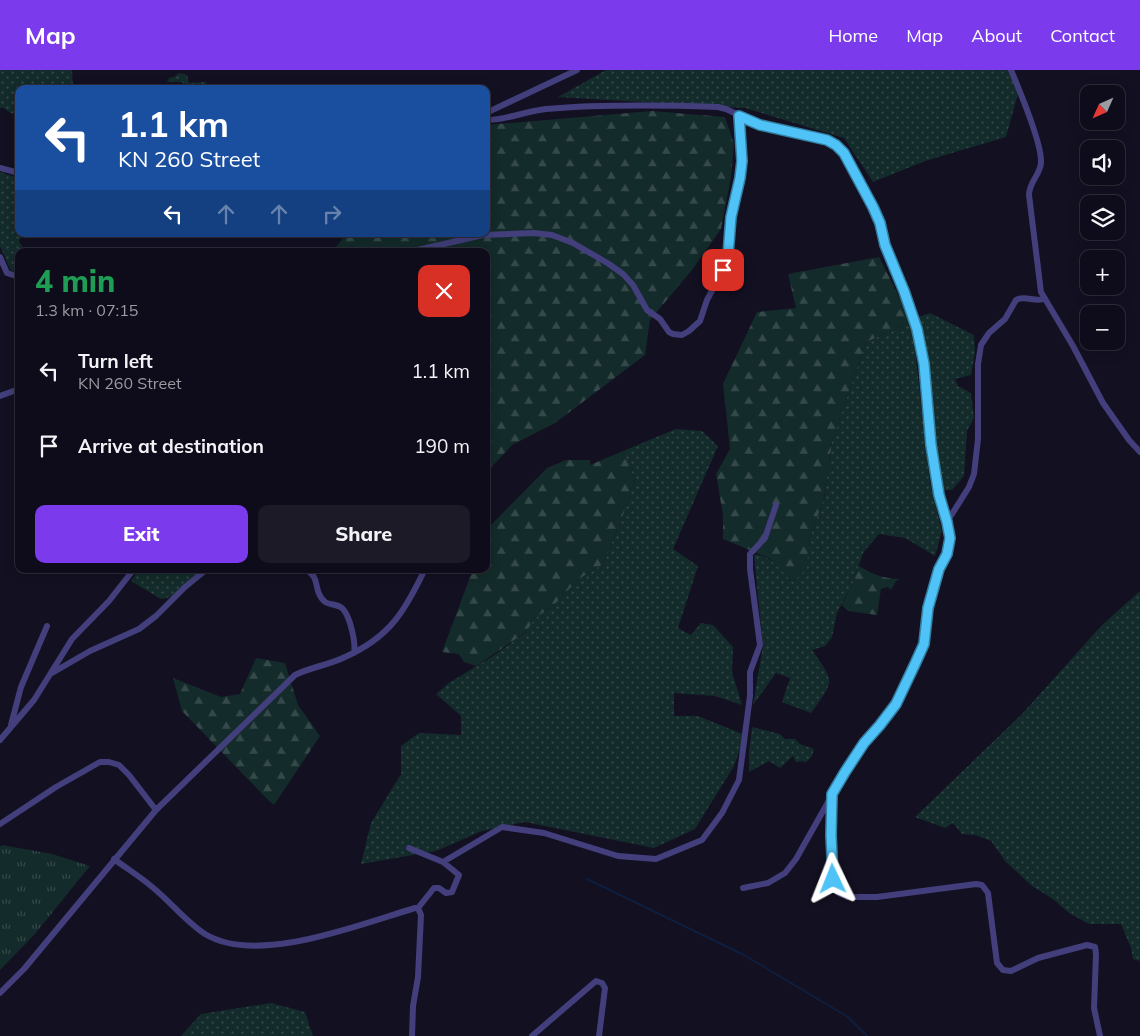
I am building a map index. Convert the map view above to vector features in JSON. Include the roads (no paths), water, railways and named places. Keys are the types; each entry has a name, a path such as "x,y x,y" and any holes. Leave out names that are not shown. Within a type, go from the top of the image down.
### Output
{"street":[{"path":"490,110 577,70"},
{"path":"1011,70 1034,132 1042,162 1029,188 1029,194 1040,285 1044,300 1073,346 1103,403 1129,440 1140,452"},
{"path":"490,120 509,118 544,109 664,105 726,108 760,125 827,140 844,153 873,207 880,223 885,245 902,284 917,329 924,364 931,445 939,495 950,538 947,554 939,569 928,608 924,644 896,704 864,743 845,772 796,859 785,873 768,884 743,888"},
{"path":"490,235 516,233 552,235 573,243 623,274 633,285 647,310 660,319 669,332 682,335 700,321 707,300 723,270 728,255 731,217 741,170 739,116"},
{"path":"0,168 15,172"},
{"path":"426,248 474,237"},
{"path":"0,257 7,273 15,276"},
{"path":"947,522 969,487 974,474 978,439 978,364 981,345 989,333 1005,319 1016,300 1023,297 1036,301 1044,300"},
{"path":"0,396 15,390"},
{"path":"443,862 502,827 544,833 618,856 656,859 702,840 722,813 739,780 750,696 750,672 760,645 750,569 750,554 765,538 776,505"},
{"path":"0,740 34,700 72,639 109,601 131,573"},
{"path":"52,673 90,651 139,630 202,573"},
{"path":"313,573 317,581 317,590 324,602 342,608 347,617 356,646 354,653"},
{"path":"0,993 24,969 156,810 295,676 306,670 334,662 354,653 374,641 391,627 423,573"},
{"path":"10,729 21,687 47,626"},
{"path":"0,824 56,787 100,762 119,765 156,810"},
{"path":"832,794 833,888 838,893 848,897 877,897 976,884 982,885 988,893 997,963 1004,970 1011,971 1038,958 1087,945 1095,947 1094,1008 1100,1036"},
{"path":"114,859 151,886 205,933 220,941 234,944 268,946 327,935 418,908 434,888 439,888 446,893 452,892 458,875 443,862 410,848"},
{"path":"412,1036 413,1006 420,960 421,915 418,908"},
{"path":"532,1036 596,981 602,983 605,994 599,1036"}],"waterway":[{"path":"587,879 744,955 848,1017 867,1036"}]}
